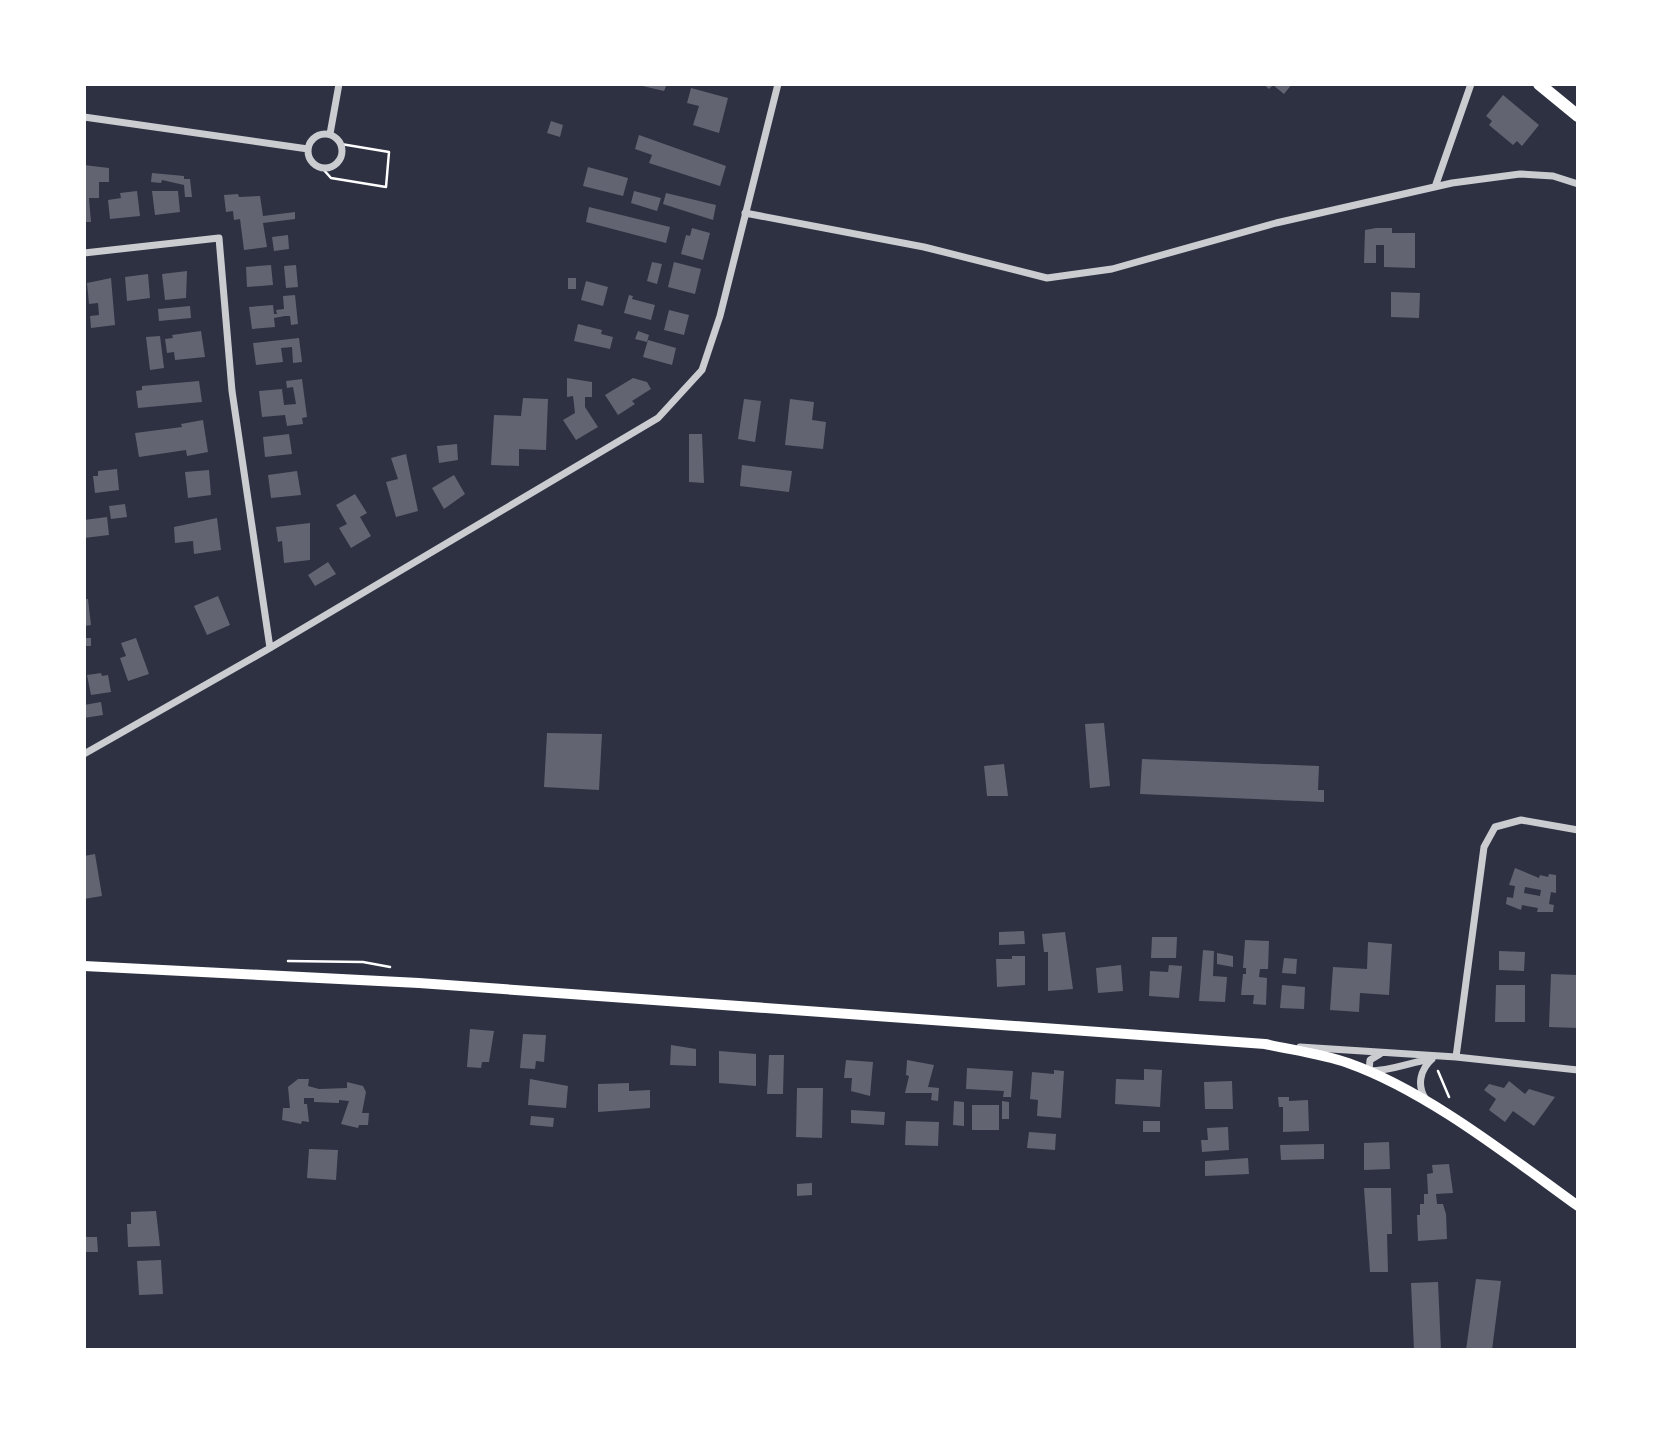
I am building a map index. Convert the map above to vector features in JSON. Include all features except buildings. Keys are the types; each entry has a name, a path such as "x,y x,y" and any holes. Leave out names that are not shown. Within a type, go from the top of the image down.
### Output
{"main road":[{"path":"1539,84 1578,116"},
{"path":"84,966 419,982 1265,1044 1346,1062 1369,1071 1428,1102 1578,1206"}],"street":[{"path":"330,134 339,84"},
{"path":"84,754 270,648 658,418 702,370 746,213 778,84"},
{"path":"1435,187 1471,84"},
{"path":"84,117 308,149"},
{"path":"308,149 312,162 322,168 338,163 343,152 341,144 330,134"},
{"path":"308,149 317,136 330,134"},
{"path":"746,213 924,247 1047,278 1112,269 1276,223 1435,187 1520,174 1553,176 1578,184"},
{"path":"84,253 219,238 232,391 270,648"},
{"path":"1451,1057 1484,847 1495,827 1521,820 1578,830"},
{"path":"1265,1044 1451,1057 1578,1070"},
{"path":"1385,1052 1370,1060 1369,1071 1387,1071 1412,1061 1451,1057"},
{"path":"1428,1102 1420,1090 1421,1077 1433,1059"}],"path":[{"path":"322,168 331,178 386,187 389,152 341,144"}]}
